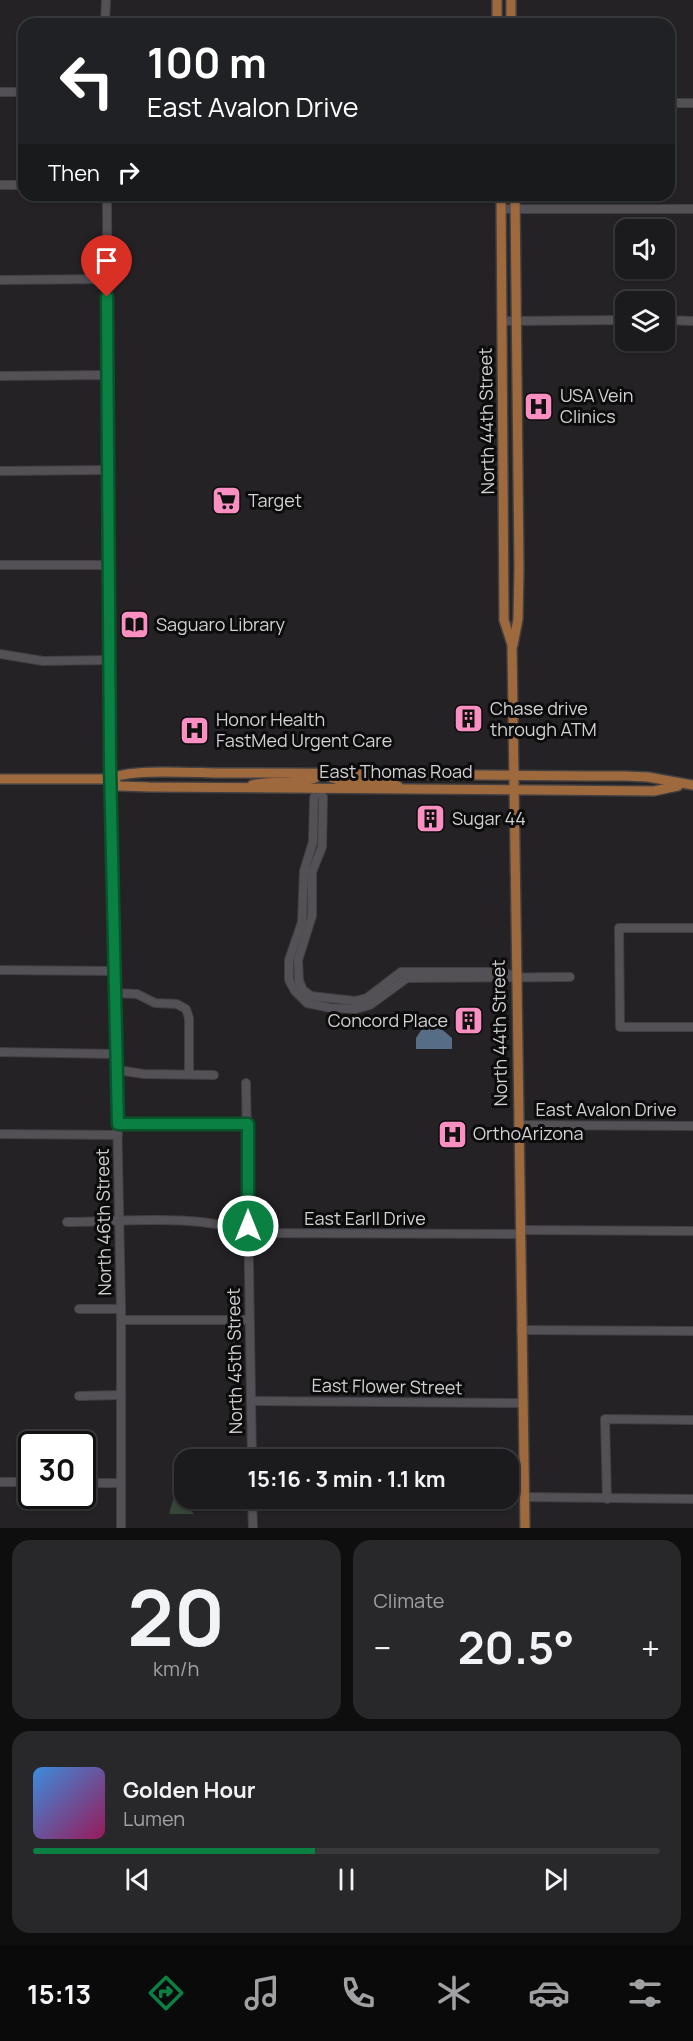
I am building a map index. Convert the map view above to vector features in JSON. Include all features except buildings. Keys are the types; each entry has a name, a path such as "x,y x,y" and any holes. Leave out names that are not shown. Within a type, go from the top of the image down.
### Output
{"main road":[{"path":"497,0 497,18"},
{"path":"511,0 512,18"},
{"name":"North 44th Street","path":"501,201 504,620 512,645"},
{"name":"North 44th Street","path":"515,201 518,619 512,645 525,1528"},
{"path":"244,788 265,781 311,781 323,772 336,780 384,781 407,789"},
{"name":"East Thomas Road","path":"0,779 111,779 118,774 323,772 648,777 682,785"},
{"name":"East Thomas Road","path":"111,779 119,786 244,788 654,791 693,785"}],"street":[{"path":"105,18 106,0"},
{"path":"0,92 18,92"},
{"path":"675,103 693,103"},
{"path":"0,185 18,185"},
{"name":"North 46th Street","path":"107,201 109,660 121,1309 121,1528"},
{"path":"501,209 693,209"},
{"path":"0,280 107,279"},
{"path":"502,321 615,320"},
{"path":"675,320 693,321"},
{"path":"0,376 107,375"},
{"path":"503,386 517,387"},
{"path":"0,471 108,470"},
{"path":"0,565 109,565"},
{"path":"0,654 43,661 109,660"},
{"path":"318,788 322,797 322,847 312,872 312,916 298,960 299,981 303,990 311,996 355,1001 367,998 401,972 411,970 501,972 516,977 570,976"},
{"path":"693,928 619,928 620,1027 693,1027"},
{"path":"0,970 115,971"},
{"path":"115,993 137,994 155,1003 177,1004 186,1009 189,1074"},
{"path":"0,1052 116,1054"},
{"path":"117,1070 144,1074 214,1075"},
{"name":"North 45th Street","path":"246,1083 252,1449"},
{"path":"118,1124 248,1124"},
{"name":"East Avalon Drive","path":"518,1125 693,1126"},
{"path":"0,1134 118,1135"},
{"name":"East Earll Drive","path":"67,1222 207,1222 231,1226 248,1233 693,1231"},
{"path":"79,1309 121,1309"},
{"path":"121,1320 249,1320"},
{"path":"522,1330 693,1331"},
{"path":"79,1396 120,1395"},
{"name":"East Flower Street","path":"251,1401 523,1403"},
{"path":"607,1498 606,1419 693,1420"},
{"path":"0,1482 18,1482"},
{"path":"96,1483 121,1484"},
{"path":"525,1497 693,1499"},
{"path":"252,1509 253,1528"}],"green space":[{"path":"173,1500 174,1509 190,1509 194,1514 169,1514"}],"water":[{"path":"432,1021 452,1038 452,1049 416,1049 416,1038 424,1026 431,1027"}],"place":[{"name":"USA Vein Clinics","path":"539,406"},
{"name":"Target","path":"227,501"},
{"name":"Saguaro Library","path":"135,625"},
{"name":"Chase drive through ATM","path":"469,719"},
{"name":"Honor Health FastMed Urgent Care","path":"195,730"},
{"name":"Sugar 44","path":"431,819"},
{"name":"Concord Place","path":"469,1021"},
{"name":"OrthoArizona","path":"452,1134"}],"route":[{"path":"107,297 110,765 118,1124 248,1124 248,1226"}]}
